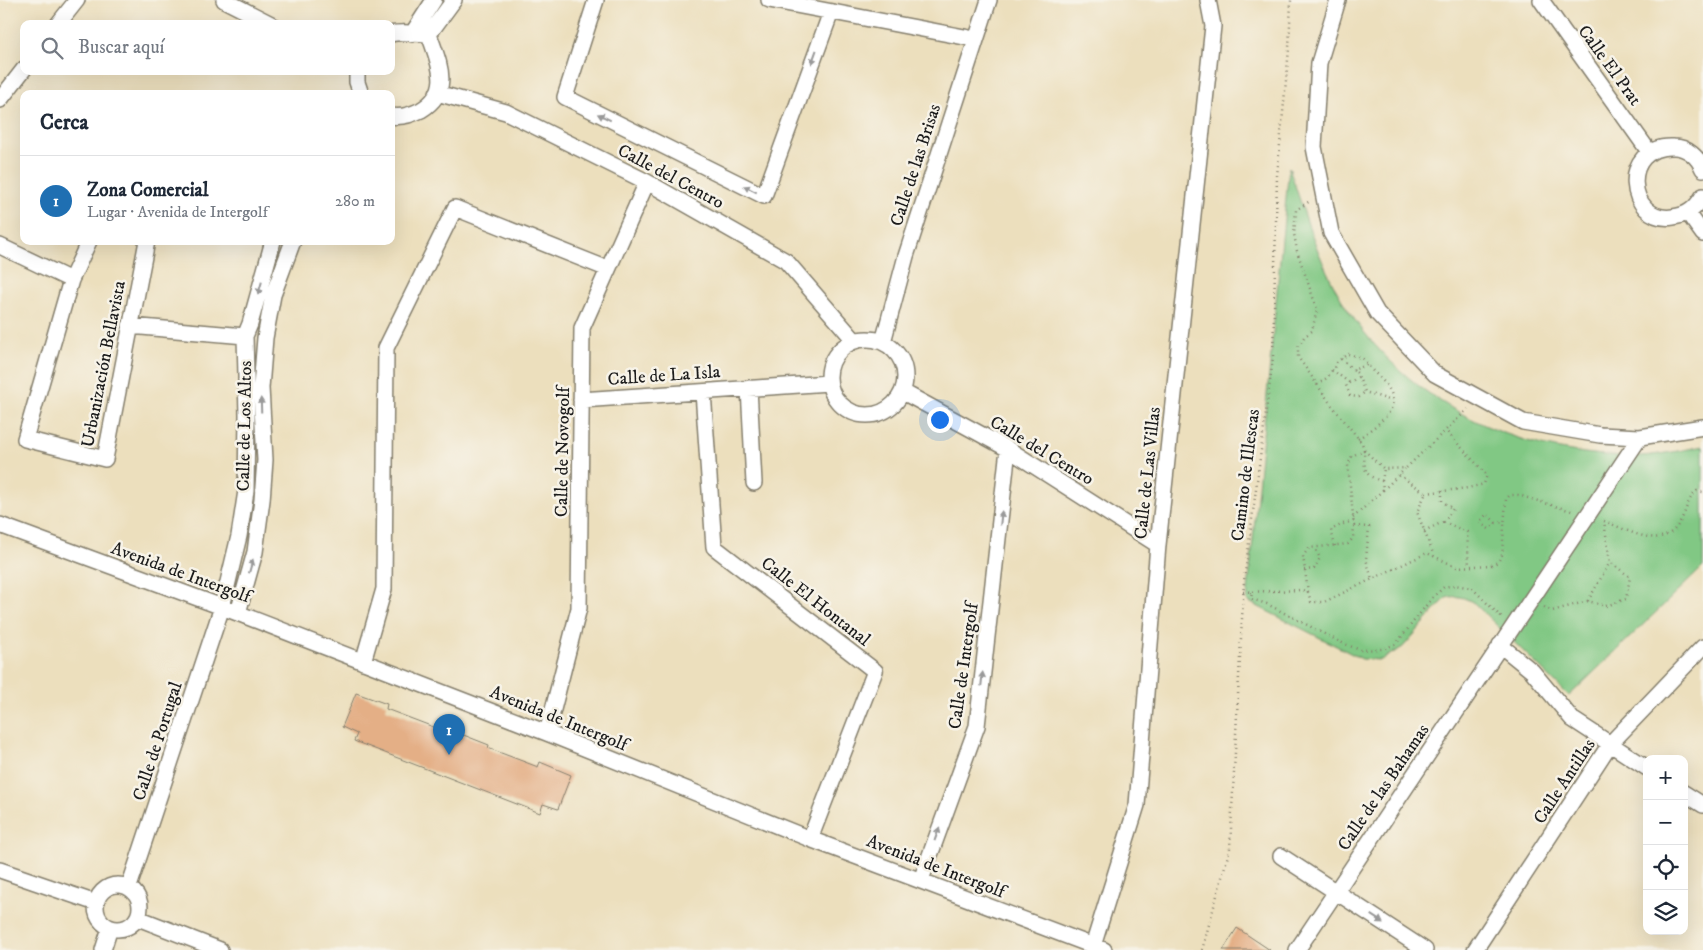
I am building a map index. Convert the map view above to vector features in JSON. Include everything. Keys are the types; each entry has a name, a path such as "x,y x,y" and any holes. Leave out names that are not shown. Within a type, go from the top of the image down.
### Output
{"street":[{"path":"61,20 76,0"},
{"path":"224,0 263,20"},
{"path":"412,34 434,0"},
{"path":"429,34 454,0"},
{"path":"596,0 565,97 764,196 831,12"},
{"path":"770,0 975,39"},
{"name":"Calle de las Brisas","path":"883,342 906,256 989,0"},
{"name":"Calle de Las Villas","path":"1098,948 1137,805 1158,545 1213,26 1208,0"},
{"path":"1338,0 1319,63 1314,147 1331,233 1377,313 1435,374 1523,422 1600,435 1640,437 1703,427"},
{"name":"Calle El Prat","path":"1541,0 1650,153"},
{"path":"395,33 429,34"},
{"path":"395,117 412,115 429,105 437,93 442,79 440,64 429,34"},
{"path":"0,100 20,74"},
{"path":"357,75 360,90"},
{"name":"Calle del Centro","path":"437,93 506,112 647,182 786,261 855,341"},
{"path":"1702,162 1690,152 1677,147 1664,147 1650,153 1638,166 1634,178 1635,190 1639,200 1657,216 1669,218 1688,213 1698,205 1703,196"},
{"name":"Calle de Novogolf","path":"547,733 579,608 582,328 647,182"},
{"path":"363,662 384,589 386,348 456,208 608,269"},
{"path":"1688,213 1703,234"},
{"name":"Urbanización Bellavista","path":"87,245 71,280 25,439 105,459 146,245"},
{"name":"Calle de Los Altos","path":"222,607 239,536 246,491 245,336 272,245"},
{"name":"Calle de Los Altos","path":"238,613 255,552 262,500 265,460 261,388 265,338 273,295 292,245"},
{"path":"0,246 71,280"},
{"path":"130,326 245,336"},
{"path":"870,339 883,342 894,350 902,360 906,374 904,392 886,412 870,416 856,414 844,408 835,398 829,383 830,369 834,357 843,347 855,341 870,339"},
{"name":"Calle de La Isla","path":"581,400 829,383"},
{"path":"749,388 754,483"},
{"name":"Calle El Hontanal","path":"703,392 714,547 875,671 810,839"},
{"name":"Calle del Centro","path":"904,392 1008,449 1158,545"},
{"name":"Calle de las Bahamas","path":"1297,950 1640,437"},
{"name":"Calle de Intergolf","path":"921,880 977,726 1008,449"},
{"name":"Avenida de Intergolf","path":"0,525 238,613 547,733 810,839 921,880 1074,944 1098,948"},
{"name":"Calle de Portugal","path":"129,887 222,607"},
{"path":"1500,645 1532,671 1572,719 1643,765"},
{"name":"Calle Antillas","path":"1475,950 1610,744 1703,647"},
{"path":"1688,796 1703,805"},
{"path":"1281,856 1425,950"},
{"path":"0,870 96,903"},
{"path":"121,885 129,887 135,892 141,903 141,911 138,918 133,924 123,929 116,930 110,928 100,921 97,914 96,903 99,896 111,886 121,885"},
{"path":"138,918 220,950"},
{"path":"103,950 110,928"}],"path":[{"name":"Camino de Illescas","path":"1202,950 1230,848 1243,592 1273,358 1277,176 1291,0"},
{"path":"1323,192 1296,210 1294,234 1297,251 1317,309 1312,331 1304,337 1298,347 1298,357 1317,386 1362,443 1366,470 1371,478 1382,481"},
{"path":"1317,386 1328,377 1340,359 1348,354 1363,360 1383,380 1393,394 1392,406 1385,419 1358,439"},
{"path":"1340,359 1359,377 1365,392 1392,401"},
{"path":"1353,370 1367,365"},
{"path":"1332,370 1350,383"},
{"path":"1359,377 1346,385 1350,396 1359,397 1365,392"},
{"path":"1335,546 1331,530 1353,520 1479,398"},
{"path":"1399,475 1426,493 1484,484 1487,475 1446,431"},
{"path":"1364,450 1384,469 1406,468"},
{"path":"1364,450 1352,456 1348,465 1354,526 1353,538 1348,544 1309,548 1303,556 1311,602 1324,602 1427,553 1457,567 1491,565 1498,562 1502,555 1506,499 1510,494 1518,494 1586,516"},
{"path":"1383,490 1384,469"},
{"path":"1424,531 1444,522 1453,510 1442,501 1442,490"},
{"path":"1588,602 1610,562 1604,521 1649,538 1658,539 1671,533 1682,519 1689,498 1697,491 1703,492"},
{"path":"1426,493 1417,512 1434,556"},
{"path":"1496,522 1489,529 1479,522 1488,514 1496,522 1504,522"},
{"path":"1444,522 1467,532 1469,566"},
{"path":"1354,526 1369,527 1366,558 1373,580"},
{"path":"1304,570 1314,568 1320,558 1315,547"},
{"path":"1543,607 1552,611 1588,602 1606,606 1626,599 1630,577 1610,562"},
{"path":"1243,592 1252,592 1251,599 1267,604 1340,642 1360,650 1383,649 1396,644 1432,598 1444,586 1455,585 1472,588 1512,628"},
{"path":"1243,592 1302,590 1308,592"}],"green space":[{"path":"1289,167 1323,263 1331,281 1352,316 1379,349 1409,378 1442,402 1478,422 1516,437 1556,448 1598,454 1640,456 1703,446 1703,567 1569,696 1474,603 1464,598 1446,598 1403,647 1381,660 1362,659 1247,601"}],"building":[{"path":"356,693 387,704 386,709 436,728 438,725 489,745 488,748 538,767 540,762 571,775 558,809 543,804 540,813 354,741 357,734 342,727"},
{"path":"1237,928 1270,950 1223,950"}],"place":[{"name":"Zona Comercial","path":"449,755"}]}
